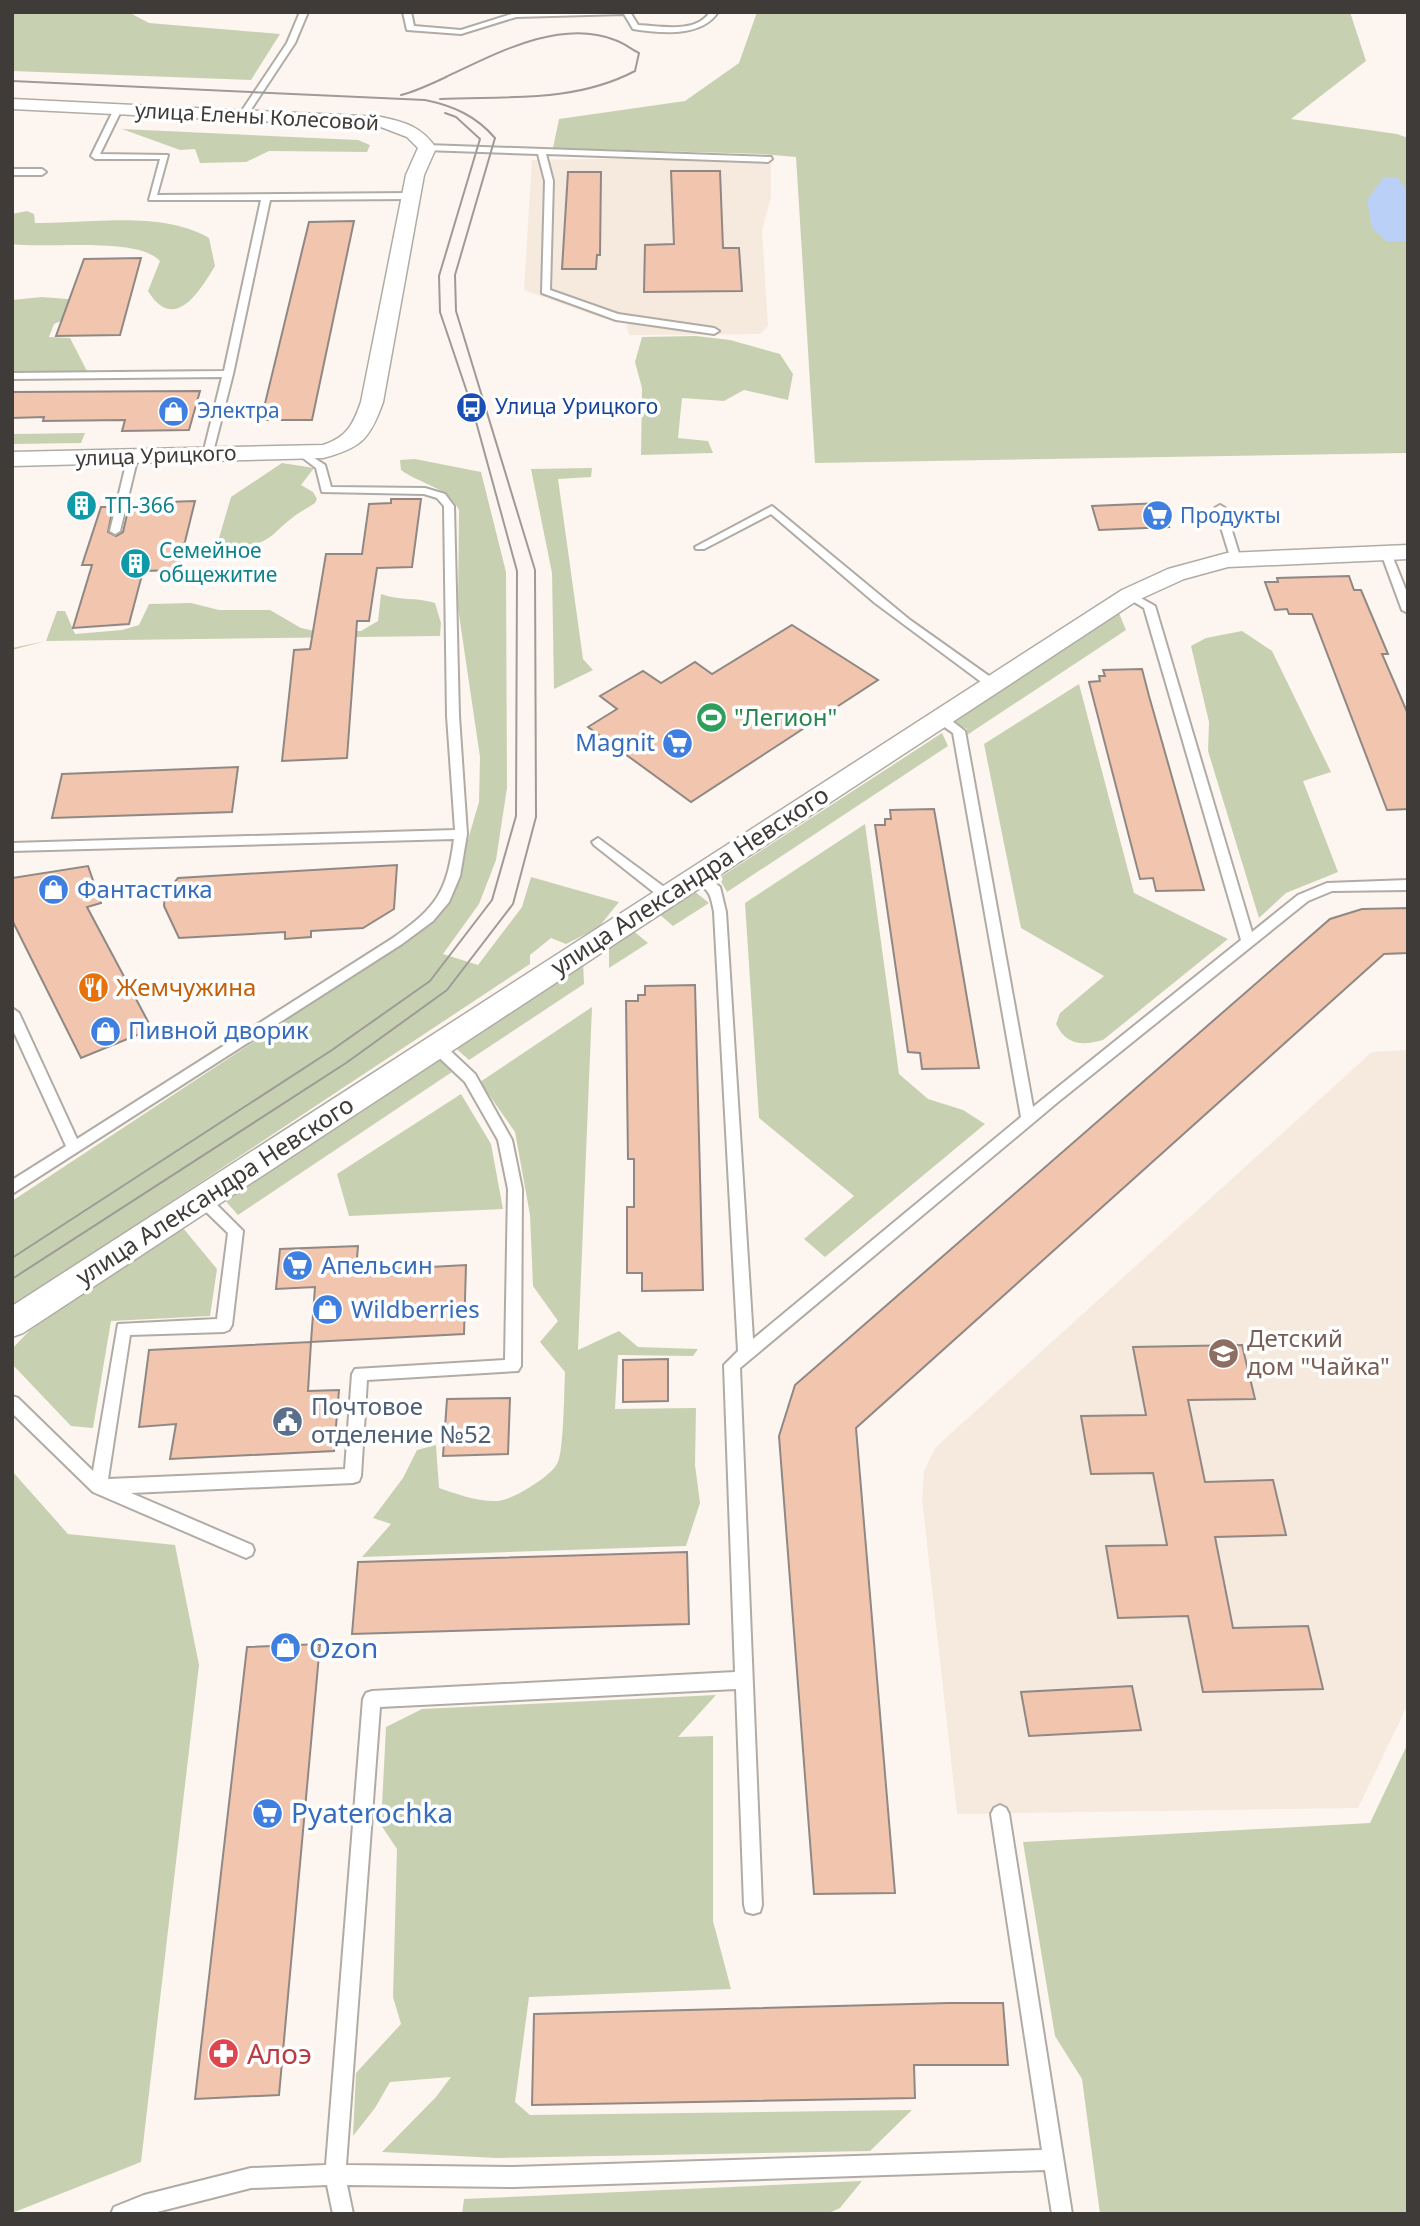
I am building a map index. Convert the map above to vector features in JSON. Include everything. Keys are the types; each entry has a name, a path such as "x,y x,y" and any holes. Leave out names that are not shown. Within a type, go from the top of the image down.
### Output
{"street":[{"name":"улица Елены Колесовой","path":"12,104 381,122 407,128 420,136 427,148"},
{"path":"300,452 343,446 363,429 372,402 415,175 427,148"},
{"name":"улица Урицкого","path":"12,459 300,452"},
{"name":"улица Александра Невского","path":"12,1323 1130,595 1199,566 1236,560 1397,552"}],"lane":[{"path":"243,115 290,43 304,12"},
{"path":"407,12 410,28 461,32 514,15 626,12 636,27 701,27 712,20 715,12"},
{"path":"118,109 95,156 164,157 152,198 411,196"},
{"path":"427,148 768,159"},
{"path":"541,150 549,181 545,291 616,317 714,331"},
{"path":"12,172 42,172"},
{"path":"208,454 267,197"},
{"path":"12,376 228,374"},
{"path":"12,1188 366,962 417,926 445,898 457,862 461,834 453,716 449,506 441,496 425,491 326,489 321,467 300,452"},
{"path":"116,531 134,456"},
{"path":"1220,508 1236,560"},
{"path":"700,547 772,509 847,576 954,659 992,684"},
{"path":"1397,552 1408,610"},
{"path":"1130,595 1149,607 1248,941"},
{"path":"940,718 959,732 1028,1119"},
{"path":"12,847 461,834"},
{"path":"598,842 666,895"},
{"path":"698,875 716,890 720,912 746,1353"},
{"path":"753,1905 732,1365 1028,1119 1303,898 1331,886 1408,885"},
{"path":"12,1013 74,1149"},
{"path":"99,1487 353,1476 360,1374 513,1366 515,1189 505,1140 470,1078 436,1046"},
{"path":"99,1487 123,1329 224,1325 236,1231 204,1200"},
{"path":"12,1402 99,1487 246,1550"},
{"path":"343,2214 335,2175 372,1699 744,1681"},
{"path":"999,1814 1062,2214"},
{"path":"121,2214 144,2205 251,2178 335,2175 513,2177 1054,2160"}],"shaded area":[{"path":"771,157 771,197 762,230 768,326 760,334 629,335 626,322 602,318 524,290 532,160"},
{"name":"Детский дом \"Чайка\"","path":"1408,1050 1408,1704 1358,1808 957,1814 922,1499 924,1471 936,1447 1372,1052"}],"green space":[{"path":"12,12 138,12 132,14 149,23 280,34 251,80 12,71"},
{"path":"757,12 1350,12 1366,61 1291,119 1397,134 1408,138 1408,453 815,463 796,157 553,148 559,119 685,101 739,63"},
{"path":"122,129 358,140 370,145 367,152 269,151 246,162 200,163 195,149 180,150"},
{"path":"27,211 34,214 35,223 125,220 190,229 209,238 215,266 186,304 177,309 167,309 148,291 160,261 149,253 113,246 12,244 12,214"},
{"path":"42,297 105,302 54,324 49,337 70,338 87,371 12,372 12,300"},
{"path":"696,336 730,340 780,354 793,374 788,400 744,390 724,401 682,398 678,438 708,441 713,453 641,455 642,388 635,362 642,337"},
{"path":"85,433 81,443 12,444 12,434"},
{"path":"415,459 481,472 506,572 507,788 496,860 479,904 443,954 478,965 522,907 531,877 619,902 598,928 566,944 551,938 530,955 530,964 12,1307 12,1201 414,936 451,897 479,802 480,757 458,608 459,510 454,502 440,491 401,470 400,460"},
{"path":"282,463 314,468 301,485 313,492 317,499 315,503 264,541 240,545 229,559 212,562 231,497"},
{"path":"592,468 591,477 558,479 583,659 593,670 554,689 552,573 531,469"},
{"path":"381,594 435,603 441,623 440,636 46,641 57,611 65,611 75,634 122,630 139,625 149,604 191,603 219,610 270,610 301,628 320,632 361,631 378,621"},
{"path":"1119,613 1126,630 967,735 967,729 951,722"},
{"path":"1242,631 1272,651 1331,772 1303,781 1338,872 1286,893 1259,918 1208,751 1209,722 1191,646 1206,638"},
{"path":"46,641 12,650 12,648"},
{"path":"1079,684 1134,893 1228,939 1103,1040 1088,1043 1070,1040 1056,1024 1060,1013 1104,976 1021,928 984,744"},
{"path":"942,733 948,746 727,892 719,878"},
{"path":"865,824 899,1074 928,1099 963,1110 985,1124 825,1257 804,1239 854,1196 759,1118 745,903"},
{"path":"694,891 709,903 673,926 659,914"},
{"path":"631,929 648,943 609,968 609,943"},
{"path":"583,960 584,984 469,1060 452,1045"},
{"path":"592,1007 578,1350 619,1331 638,1347 698,1349 693,1356 618,1355 615,1409 696,1408 695,1465 700,1503 686,1546 362,1557 391,1524 373,1518 403,1478 417,1450 436,1445 439,1488 490,1501 503,1500 520,1493 547,1475 557,1464 562,1435 565,1372 540,1342 558,1321 533,1286 530,1215 515,1132 480,1082"},
{"path":"435,1056 452,1072 238,1215 221,1196"},
{"path":"461,1094 491,1144 503,1209 349,1216 337,1174"},
{"path":"183,1228 217,1269 210,1316 111,1321 93,1428 71,1426 12,1364 12,1349 30,1330"},
{"path":"12,1471 68,1534 175,1545 199,1665 141,2162 12,2213"},
{"path":"716,1695 678,1737 713,1736 713,1921 731,1989 529,1997 515,2102 530,2115 912,2110 870,2151 496,2158 382,2152 436,2097 451,2077 390,2082 375,2108 353,2136 356,2073 401,2024 393,1997 397,1849 381,1825 386,1727 422,1709"},
{"path":"1408,1743 1408,2214 1100,2214 1082,2079 1055,2036 1023,1842 1370,1823"},
{"path":"862,2181 840,2208 827,2214 462,2214 464,2199"}],"water":[{"path":"1384,177 1398,178 1408,193 1408,241 1387,242 1372,228 1367,200"}],"building":[{"path":"671,171 720,171 723,248 739,248 742,291 644,292 645,245 674,244"},
{"path":"568,172 601,172 600,255 597,255 596,269 562,269"},
{"path":"354,221 312,420 261,420 309,222"},
{"path":"141,258 120,335 56,336 84,259"},
{"path":"200,391 189,430 122,431 125,420 43,421 44,417 12,418 12,392"},
{"path":"391,499 421,499 412,567 377,568 369,621 357,621 347,758 282,761 294,650 310,649 326,554 362,554 369,504 391,503"},
{"name":"Семейное общежитие","path":"195,501 178,570 143,571 129,624 73,628 92,565 82,565 101,507 113,507 108,532 116,536 123,532 129,506 165,506 166,502"},
{"path":"1161,503 1169,527 1099,530 1092,506"},
{"path":"1349,576 1354,590 1361,590 1388,654 1382,654 1408,714 1408,809 1387,810 1312,614 1289,614 1287,609 1275,610 1265,582 1278,582 1277,578"},
{"name":"\"Легион\"","path":"792,625 878,680 691,802 588,727 617,709 600,696 643,671 661,683 695,662 712,674"},
{"path":"1142,669 1204,890 1156,891 1153,878 1140,879 1089,682 1100,681 1099,676 1105,676 1103,670"},
{"path":"238,767 232,812 52,818 62,774"},
{"path":"934,809 979,1068 922,1069 920,1053 908,1052 875,825 885,825 885,819 891,819 890,810"},
{"path":"397,865 394,909 363,928 311,931 311,937 285,939 285,932 179,938 164,906 165,894 178,878"},
{"path":"88,866 101,903 87,907 152,1029 81,1058 12,920 12,878"},
{"path":"1408,908 1408,953 1384,954 856,1428 895,1893 814,1894 779,1436 795,1385 1330,919 1362,909"},
{"path":"695,985 703,1290 642,1291 642,1273 627,1273 627,1207 634,1207 634,1159 628,1159 626,1001 638,1001 638,995 645,995 645,986"},
{"path":"358,1246 356,1271 466,1265 464,1334 311,1342 315,1287 276,1289 280,1249"},
{"path":"311,1342 308,1391 339,1390 334,1451 170,1459 176,1424 139,1427 149,1350"},
{"path":"1242,1345 1255,1399 1188,1400 1205,1482 1273,1480 1286,1535 1215,1537 1233,1628 1308,1626 1323,1689 1203,1692 1188,1616 1118,1618 1106,1546 1167,1545 1153,1473 1091,1474 1081,1416 1146,1415 1133,1347"},
{"path":"668,1359 668,1401 623,1402 623,1360"},
{"path":"510,1398 508,1454 443,1456 447,1399"},
{"path":"687,1552 689,1624 352,1634 358,1562"},
{"path":"320,1644 279,2095 195,2099 247,1647"},
{"path":"1132,1686 1141,1730 1029,1736 1021,1692"},
{"path":"1003,2003 1008,2065 914,2065 915,2098 532,2105 534,2014"}],"tram line":[{"path":"401,95 507,49 550,36 594,34 618,41 639,53 635,71 588,88 540,96 440,99"},
{"path":"12,81 425,100 464,113 495,138 455,275 456,311 535,570 536,817 513,904 447,990 346,1063 12,1279"},
{"path":"12,1258 332,1050 430,981 492,900 516,816 517,571 472,407 440,312 439,276 480,139 456,117 445,113"}],"place":[{"name":"Улица Урицкого","path":"472,407"},
{"name":"Электра","path":"174,411"},
{"name":"ТП-366","path":"82,506"},
{"name":"Продукты","path":"1157,516"},
{"name":"Семейное общежитие","path":"136,563"},
{"name":"\"Легион\"","path":"711,718"},
{"name":"Magnit","path":"678,743"},
{"name":"Фантастика","path":"54,890"},
{"name":"Жемчужина","path":"93,988"},
{"name":"Пивной дворик","path":"105,1031"},
{"name":"Апельсин","path":"298,1266"},
{"name":"Wildberries","path":"328,1310"},
{"name":"Детский дом \"Чайка\"","path":"1224,1353"},
{"name":"Почтовое отделение №52","path":"288,1421"},
{"name":"Ozon","path":"286,1648"},
{"name":"Pyaterochka","path":"268,1813"},
{"name":"Алоэ","path":"224,2054"}]}
